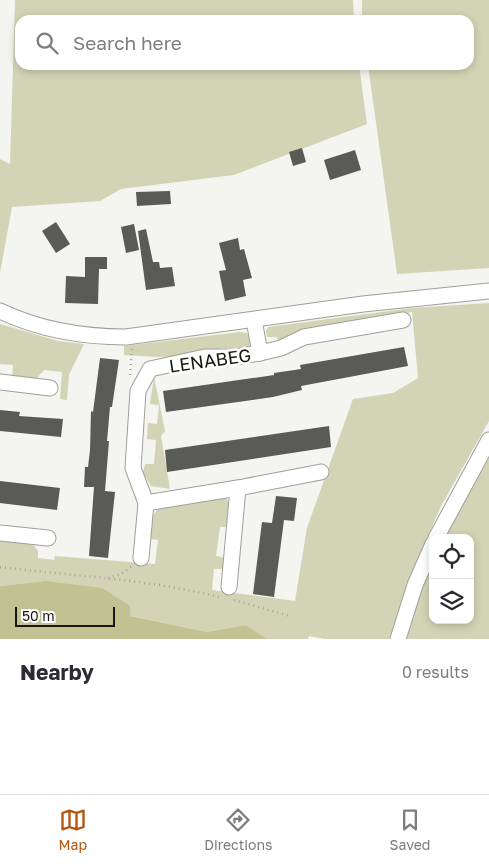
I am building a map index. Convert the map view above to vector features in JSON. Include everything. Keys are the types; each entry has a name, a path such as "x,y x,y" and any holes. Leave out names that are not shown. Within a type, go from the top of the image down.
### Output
{"street":[{"path":"0,311 22,321 67,333 100,337 126,337 363,304 489,292"},
{"name":"LENABEG","path":"254,320 260,353"},
{"name":"LENABEG","path":"141,558 146,503 133,468 138,391 150,369 205,357 236,357 260,353 280,348 304,338 402,320"},
{"path":"0,382 50,388"},
{"path":"438,534 489,440"},
{"path":"146,503 321,472"},
{"path":"229,587 238,488"},
{"path":"0,533 48,538"},
{"path":"398,639 415,585 429,553"}],"path":[{"path":"107,578 121,574 141,558"},
{"path":"0,567 107,578 195,591 226,598 229,587"},
{"path":"229,587 234,600 290,616"}],"shaded area":[{"path":"15,0 353,0 354,15 15,15 15,70 360,70 367,124 234,175 121,189 100,201 12,207 0,273 0,159 10,164"},
{"path":"362,0 489,0 489,268 397,274 369,70 474,70 474,15 362,15"},
{"path":"489,303 489,421 441,506 417,561 389,639 325,639 309,636 308,639 267,639 246,625 207,632 130,616 45,581 0,586 0,540 32,543 38,551 38,558 54,560 55,556 155,564 158,540 150,539 151,521 157,510 161,507 222,497 226,498 231,507 229,527 220,527 216,556 225,558 223,569 214,569 212,590 295,601 307,528 353,399 393,393 418,378 412,312 304,332 278,341 277,337 267,337 266,331 268,327 412,308"},
{"path":"0,324 58,341 84,344 69,375 67,400 60,399 62,372 44,370 35,380 12,377 13,365 0,364"},
{"path":"240,332 247,333 250,337 250,345 244,349 222,348 187,356 124,355 124,346"},
{"path":"154,377 165,431 161,436 170,489 151,486 143,473 145,464 154,464 156,440 147,439 148,423 157,424 159,405 150,404"},
{"path":"489,458 489,639 403,639 429,571 429,624 474,624 474,534 445,534 451,520"},
{"path":"45,581 102,588 130,606 130,616 207,632 246,625 267,639 0,639 0,586"}],"building":[{"path":"302,148 306,162 293,166 289,152"},
{"path":"355,150 361,170 330,180 324,160"},
{"path":"170,191 171,204 137,206 136,192"},
{"path":"56,222 70,244 56,253 42,231"},
{"path":"134,224 139,250 126,253 121,227"},
{"path":"146,229 153,262 159,262 160,268 172,267 175,286 146,290 138,231"},
{"path":"238,238 240,250 244,249 252,278 243,280 246,296 225,301 219,271 226,270 219,243"},
{"path":"85,257 107,257 107,269 99,269 98,304 65,303 66,276 85,277"},
{"path":"404,347 408,366 301,386 302,390 273,397 166,412 163,391 274,375 274,373 301,369 300,365"},
{"path":"100,358 119,360 112,407 110,407 107,441 109,441 105,491 115,492 108,558 89,556 94,487 84,487 85,467 88,467 90,450 91,411 93,412"},
{"path":"0,410 20,412 19,416 63,419 61,437 0,431"},
{"path":"329,426 331,447 167,472 165,450"},
{"path":"0,481 60,488 57,510 0,503"},
{"path":"276,496 297,498 294,521 284,520 274,597 253,594 262,522 272,523"}]}
